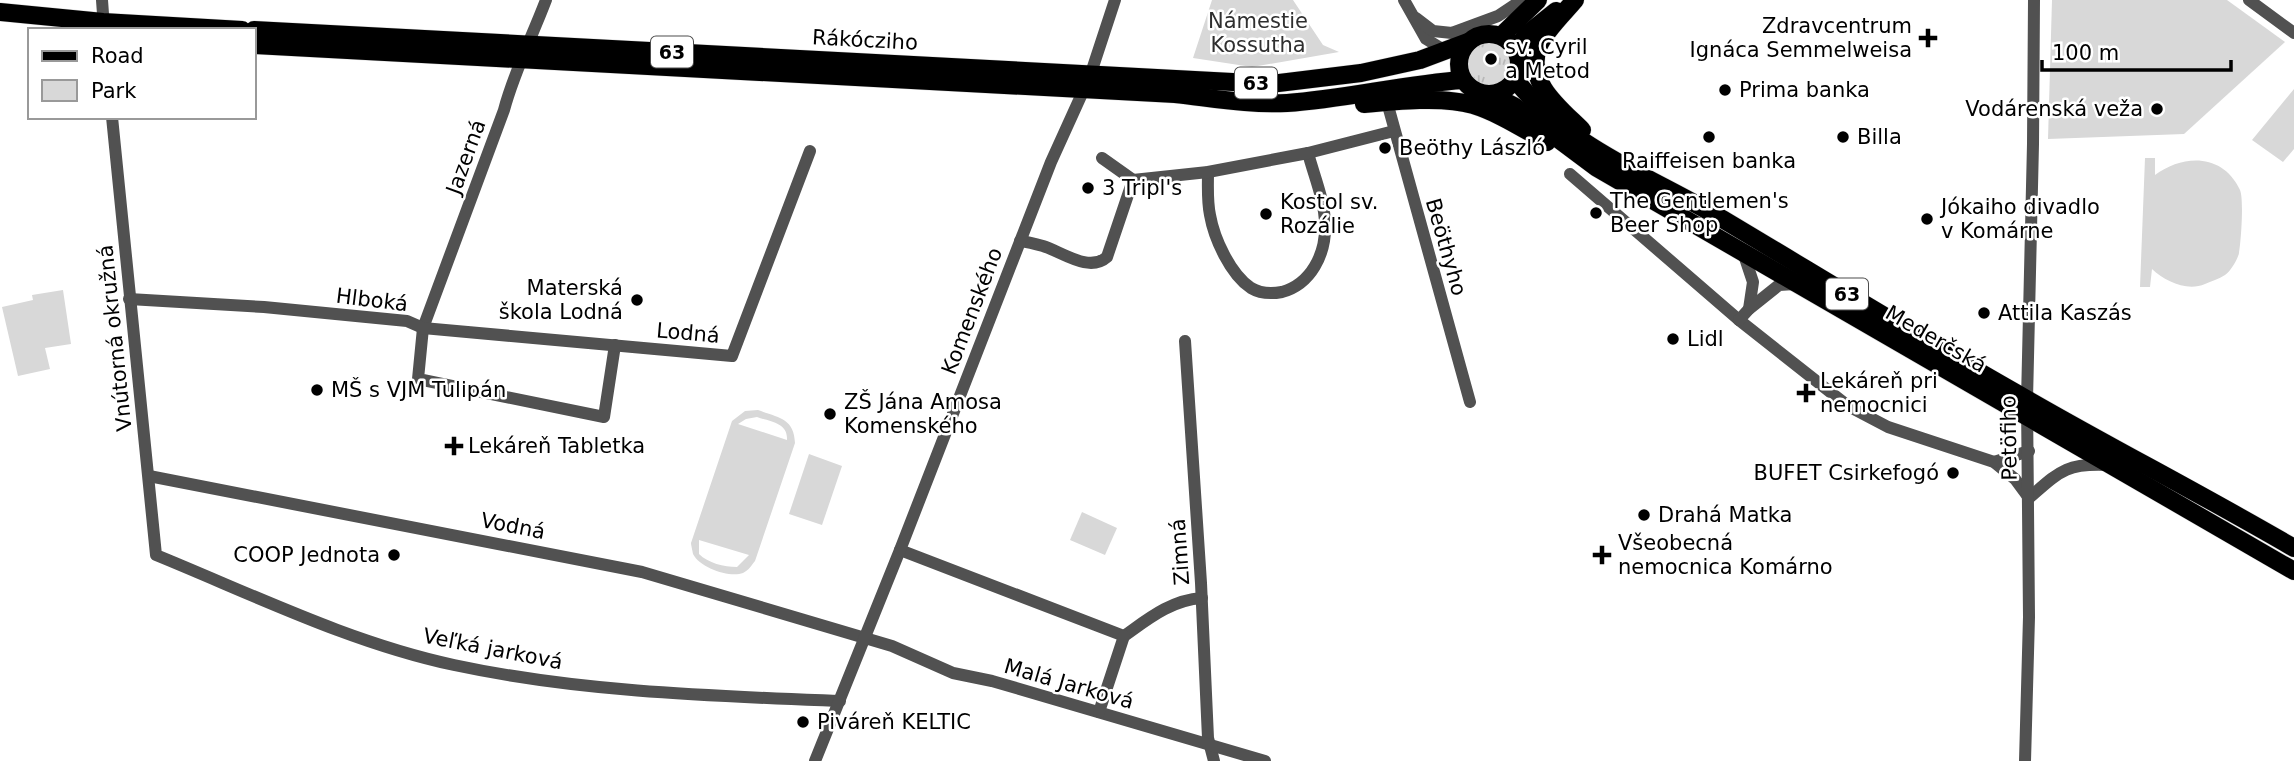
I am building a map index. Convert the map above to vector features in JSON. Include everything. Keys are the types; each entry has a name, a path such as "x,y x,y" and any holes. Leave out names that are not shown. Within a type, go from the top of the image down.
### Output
{"main road":[{"path":"1490,94 1501,92 1515,79 1519,64 1515,49 1500,36 1538,0"},
{"path":"1515,49 1527,34 1569,0"},
{"path":"1575,0 1541,41 1535,62 1537,75 1542,87 1557,106 1592,140 1629,166"},
{"path":"0,12 104,26 173,28"},
{"path":"0,20 50,28"},
{"name":"Rákócziho","path":"256,30 525,52"},
{"name":"63","path":"1468,42 1481,35 1500,36"},
{"path":"1463,80 1459,60 1468,42"},
{"name":"Rákócziho","path":"256,45 525,52 1087,82 1270,84 1361,74 1420,60 1468,42"},
{"name":"Mederčská","path":"1515,79 1527,95 1558,124 1600,153 1629,166 2027,409 2111,465 2294,571"},
{"name":"Rákócziho","path":"1087,82 1253,103 1288,103 1463,80"},
{"name":"63","path":"1463,80 1477,92 1490,94"},
{"name":"Mederčská","path":"1490,94 1514,106 1597,168 1795,284 2027,409 2227,508 2294,548"},
{"name":"63","path":"1288,103 1321,106 1453,101 1494,114 1597,168"}],"street":[{"path":"102,0 104,26"},
{"name":"Jazerná","path":"423,328 546,0"},
{"path":"1087,82 1115,0"},
{"path":"1404,0 1426,38 1444,50"},
{"path":"1416,18 1433,31 1452,33 1498,16 1522,0"},
{"name":"Petöfiho","path":"2025,761 2029,498 2027,409 2034,0"},
{"path":"2249,0 2294,33"},
{"name":"Komenského","path":"815,761 1059,142 1087,82"},
{"name":"Beöthyho","path":"1387,102 1470,402"},
{"name":"Vnútorná okružná","path":"112,119 156,555"},
{"path":"1102,158 1133,180 1209,172 1308,153 1394,131"},
{"name":"Lodná","path":"423,328 732,356 810,151"},
{"path":"1209,172 1209,212 1227,259 1251,288 1260,293 1276,293 1298,285 1308,276 1321,254 1325,216 1308,153"},
{"path":"1570,174 1739,320 1848,406 1888,427 1994,462 2015,479 2029,498"},
{"path":"1020,241 1042,246 1087,263 1102,261 1107,257 1133,180"},
{"path":"1744,255 1753,282 1749,309"},
{"path":"1739,320 1779,285 1795,284"},
{"name":"Hlboká","path":"129,299 264,307 407,321 423,328 418,379 604,417 615,345"},
{"name":"Zimná","path":"1185,341 1213,761"},
{"path":"1994,462 2029,451"},
{"name":"Petöfiho","path":"2029,498 2060,471 2085,464 2111,465"},
{"name":"Vodná","path":"149,476 642,572 864,638"},
{"path":"900,550 1124,636"},
{"name":"Veľká jarková","path":"156,555 366,640 453,665 548,682 839,701"},
{"path":"1099,712 1124,636 1166,608 1189,599 1202,598"},
{"name":"Malá Jarková","path":"864,638 892,646 953,673 992,681 1265,761"}],"green space":[{"name":"Námestie Kossutha","path":"1212,0 1293,0 1323,45 1339,52 1252,67 1193,58"},
{"path":"2052,0 2227,0 2285,42 2184,134 2048,139"},
{"path":"1489,40 1507,47 1514,65 1507,83 1489,90 1471,83 1464,65 1471,47"},
{"path":"2294,89 2294,149 2283,162 2252,140"},
{"path":"2145,158 2155,158 2155,175 2178,163 2202,161 2213,163 2233,178 2241,195 2241,240 2237,259 2225,275 2191,287 2163,278 2152,269 2150,287 2140,287"},
{"path":"63,290 71,344 45,348 50,369 18,376 2,307 33,300 32,295"},
{"path":"758,410 784,420 792,428 795,443 755,561 743,573 731,574 702,564 693,554 691,543 732,421 745,411","holes":["757,417 782,427 787,434 787,440 738,424","699,540 749,555 737,567 716,564 699,554"]},
{"path":"809,454 842,466 822,525 789,514"},
{"path":"1082,512 1117,528 1105,555 1070,540"}],"place":[{"name":"Zdravcentrum Ignáca Semmelweisa","path":"1928,38"},
{"name":"sv. Cyril a Metod","path":"1491,59"},
{"name":"Prima banka","path":"1725,90"},
{"name":"Vodárenská veža","path":"2157,109"},
{"name":"Raiffeisen banka","path":"1709,137"},
{"name":"Billa","path":"1843,137"},
{"name":"Beöthy László","path":"1385,148"},
{"name":"3 Tripl's","path":"1088,188"},
{"name":"The Gentlemen's Beer Shop","path":"1596,213"},
{"name":"Kostol sv. Rozálie","path":"1266,214"},
{"name":"Jókaiho divadlo v Komárne","path":"1927,219"},
{"name":"Materská škola Lodná","path":"637,300"},
{"name":"Attila Kaszás","path":"1984,313"},
{"name":"Lidl","path":"1673,339"},
{"name":"MŠ s VJM Tulipán","path":"317,390"},
{"name":"Lekáreň pri nemocnici","path":"1806,393"},
{"name":"ZŠ Jána Amosa Komenského","path":"830,414"},
{"name":"Lekáreň Tabletka","path":"454,446"},
{"name":"BUFET Csirkefogó","path":"1953,473"},
{"name":"Drahá Matka","path":"1644,515"},
{"name":"COOP Jednota","path":"394,555"},
{"name":"Všeobecná nemocnica Komárno","path":"1602,555"},
{"name":"Piváreň KELTIC","path":"803,722"}]}
